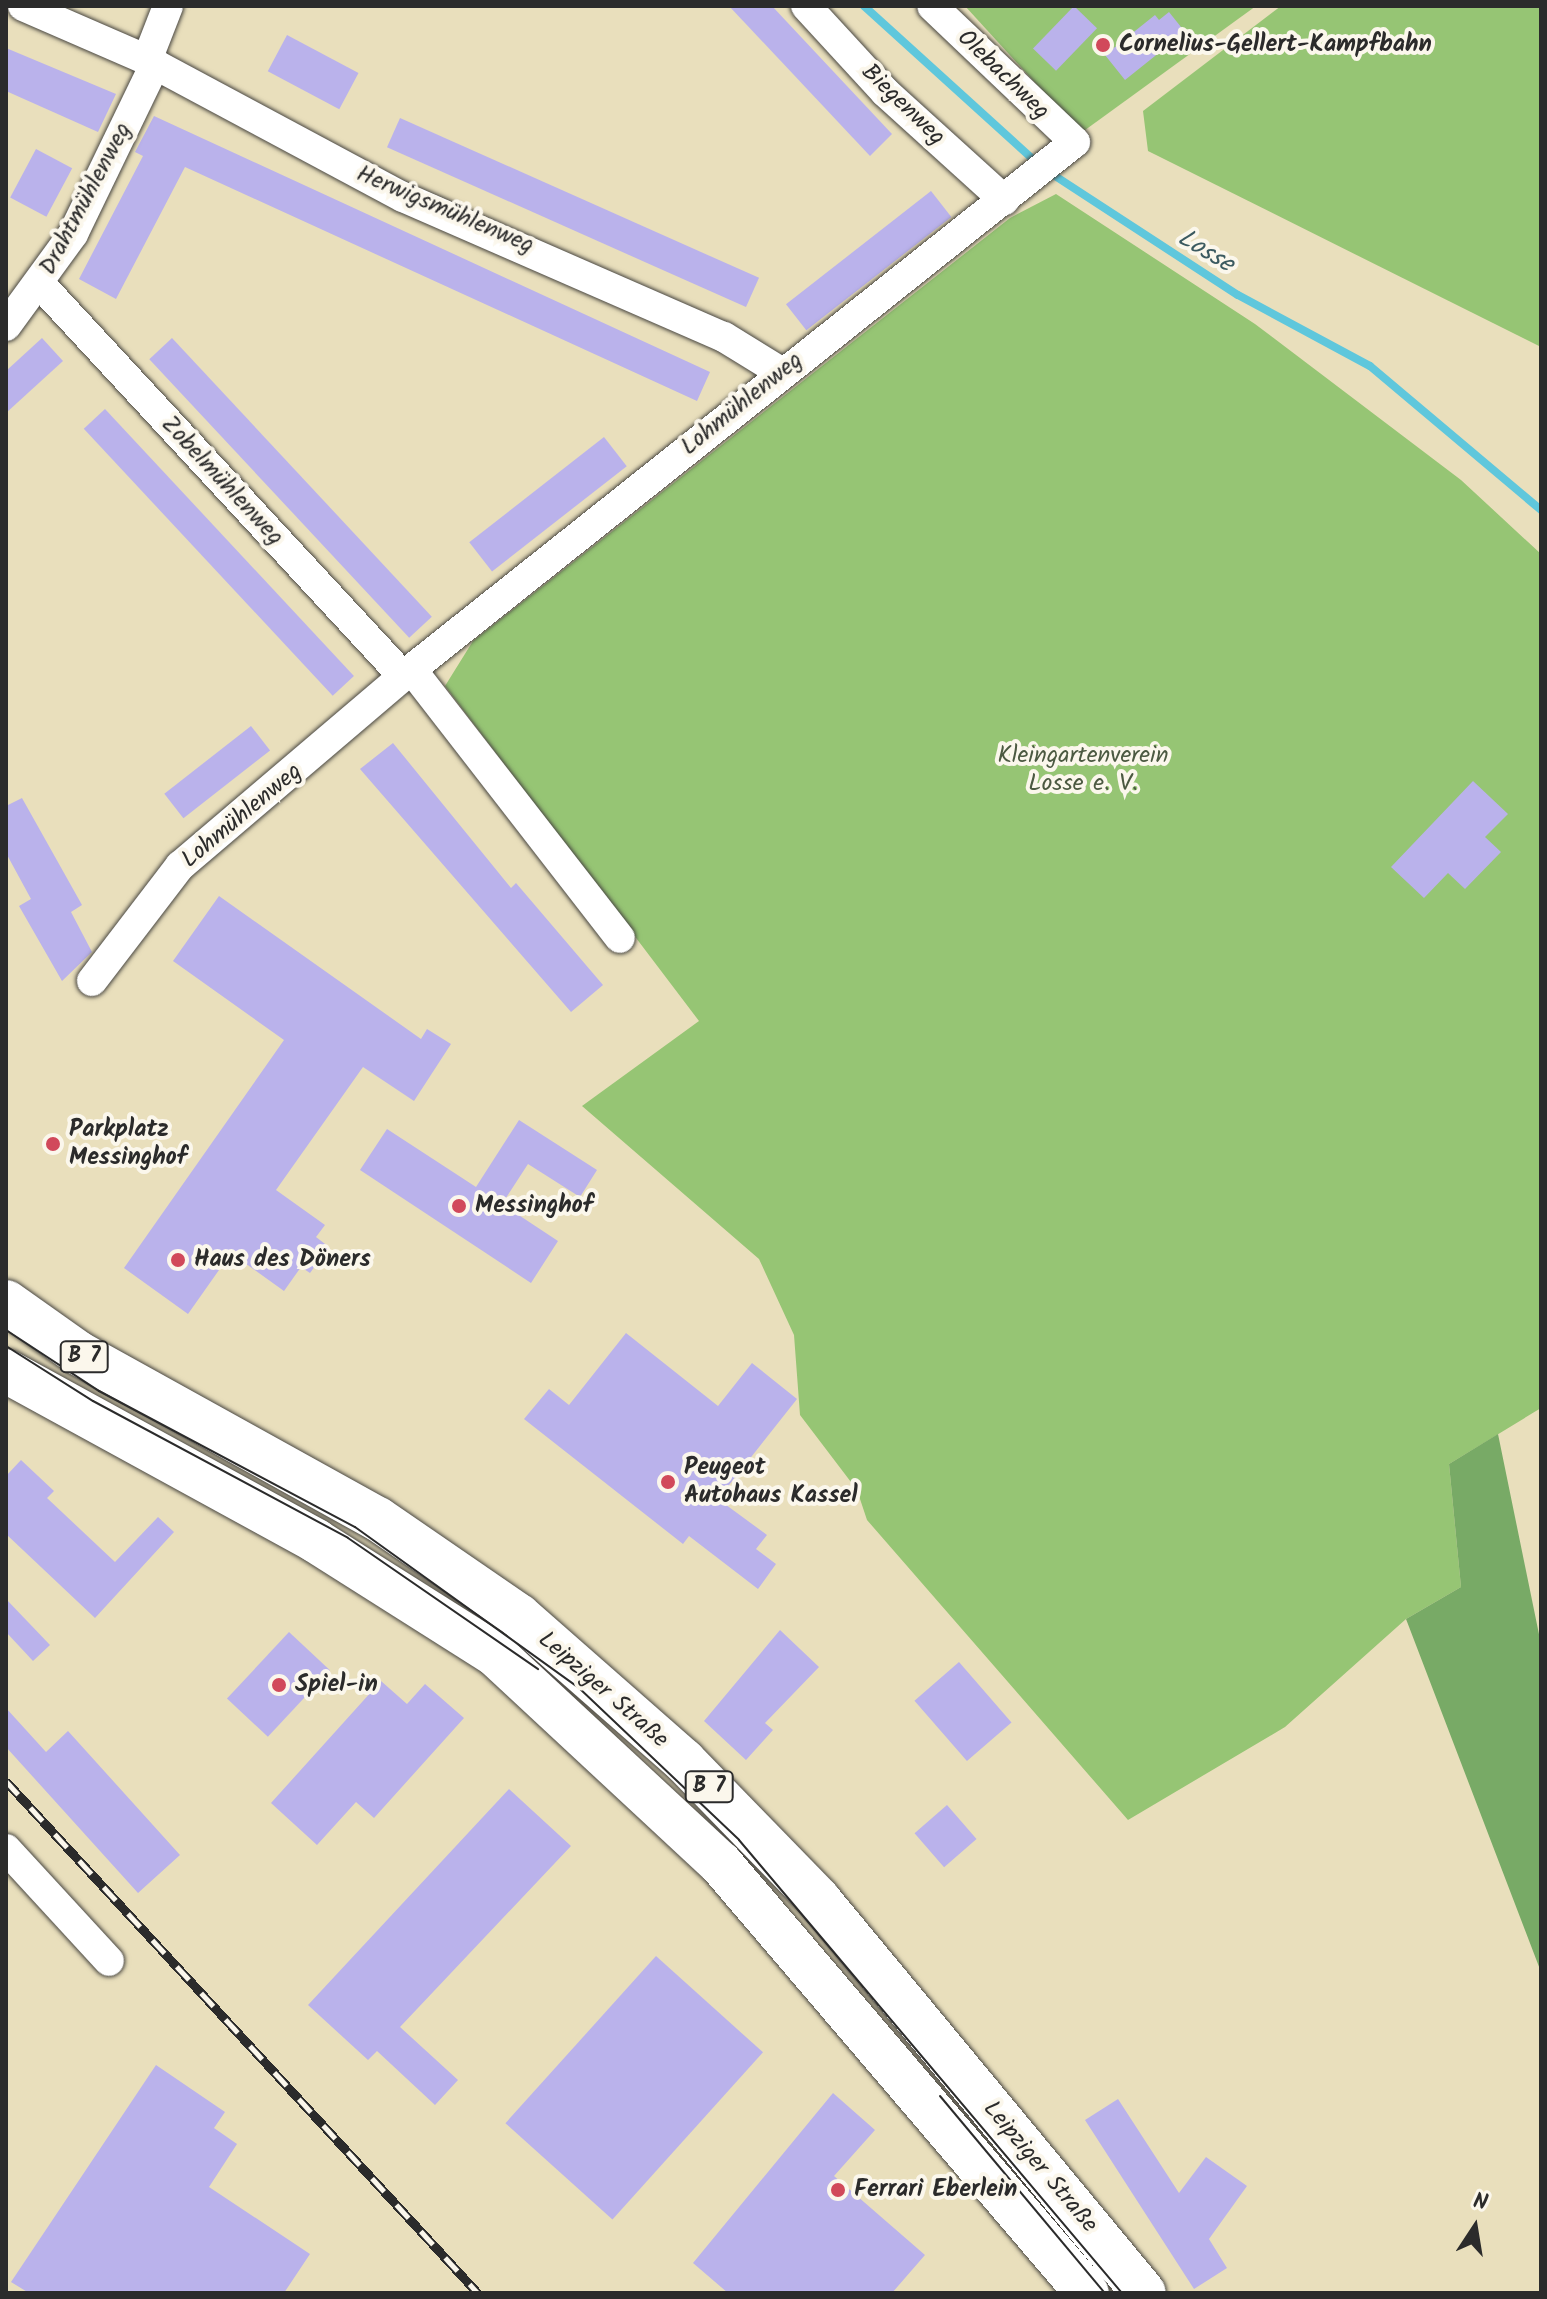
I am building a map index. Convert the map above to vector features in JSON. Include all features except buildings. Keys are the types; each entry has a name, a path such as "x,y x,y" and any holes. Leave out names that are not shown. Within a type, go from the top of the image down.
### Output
{"main road":[{"name":"Leipziger Straße","path":"6,1302 78,1353 378,1519 519,1616 684,1761 818,1899 1144,2293"},
{"name":"Leipziger Straße","path":"6,1371 316,1541 496,1655 720,1863 1087,2293"}],"street":[{"name":"Herwigsmühlenweg","path":"23,6 151,62 403,197 568,263 781,372"},
{"path":"151,62 168,6"},
{"name":"Biegenweg","path":"806,6 885,92 1011,194"},
{"name":"Olebachweg","path":"932,6 1069,147"},
{"name":"Drahtmühlenweg","path":"6,326 41,285 73,234 151,62"},
{"name":"Lohmühlenweg","path":"92,981 180,866 408,673 781,372 1069,147"},
{"name":"Zobelmühlenweg","path":"41,285 408,673"},
{"path":"408,673 620,938"},
{"path":"6,1849 109,1961"}],"green space":[{"name":"Cornelius-Gellert-Kampfbahn","path":"965,6 1256,6 1081,133"},
{"path":"1281,6 1541,6 1541,347 1148,151 1143,111"},
{"name":"Kleingartenverein Losse e. V.","path":"1056,194 1255,324 1461,480 1541,554 1541,1408 1449,1464 1461,1587 1406,1619 1285,1727 1128,1820 867,1520 857,1490 800,1415 794,1335 759,1259 582,1106 699,1021 445,686 473,641 1010,218"},
{"path":"1498,1434 1541,1644 1541,1972 1406,1619 1461,1587 1449,1464"}],"waterway":[{"name":"Losse","path":"864,6 1038,164"},
{"name":"Losse","path":"1049,172 1238,295 1370,366 1541,510"}],"tram line":[{"path":"6,1330 99,1391 355,1527 578,1687 739,1840 1122,2293"},
{"path":"6,1346 93,1401 348,1538 538,1669"},
{"path":"940,2096 1105,2293"}],"railway":[{"path":"6,1781 478,2293"}],"place":[{"name":"Cornelius-Gellert-Kampfbahn","path":"1103,45"},
{"name":"Parkplatz Messinghof","path":"53,1144"},
{"name":"Messinghof","path":"459,1206"},
{"name":"Haus des Döners","path":"178,1260"},
{"name":"Peugeot Autohaus Kassel","path":"668,1482"},
{"name":"Spiel-in","path":"279,1685"},
{"name":"Ferrari Eberlein","path":"838,2190"}]}
